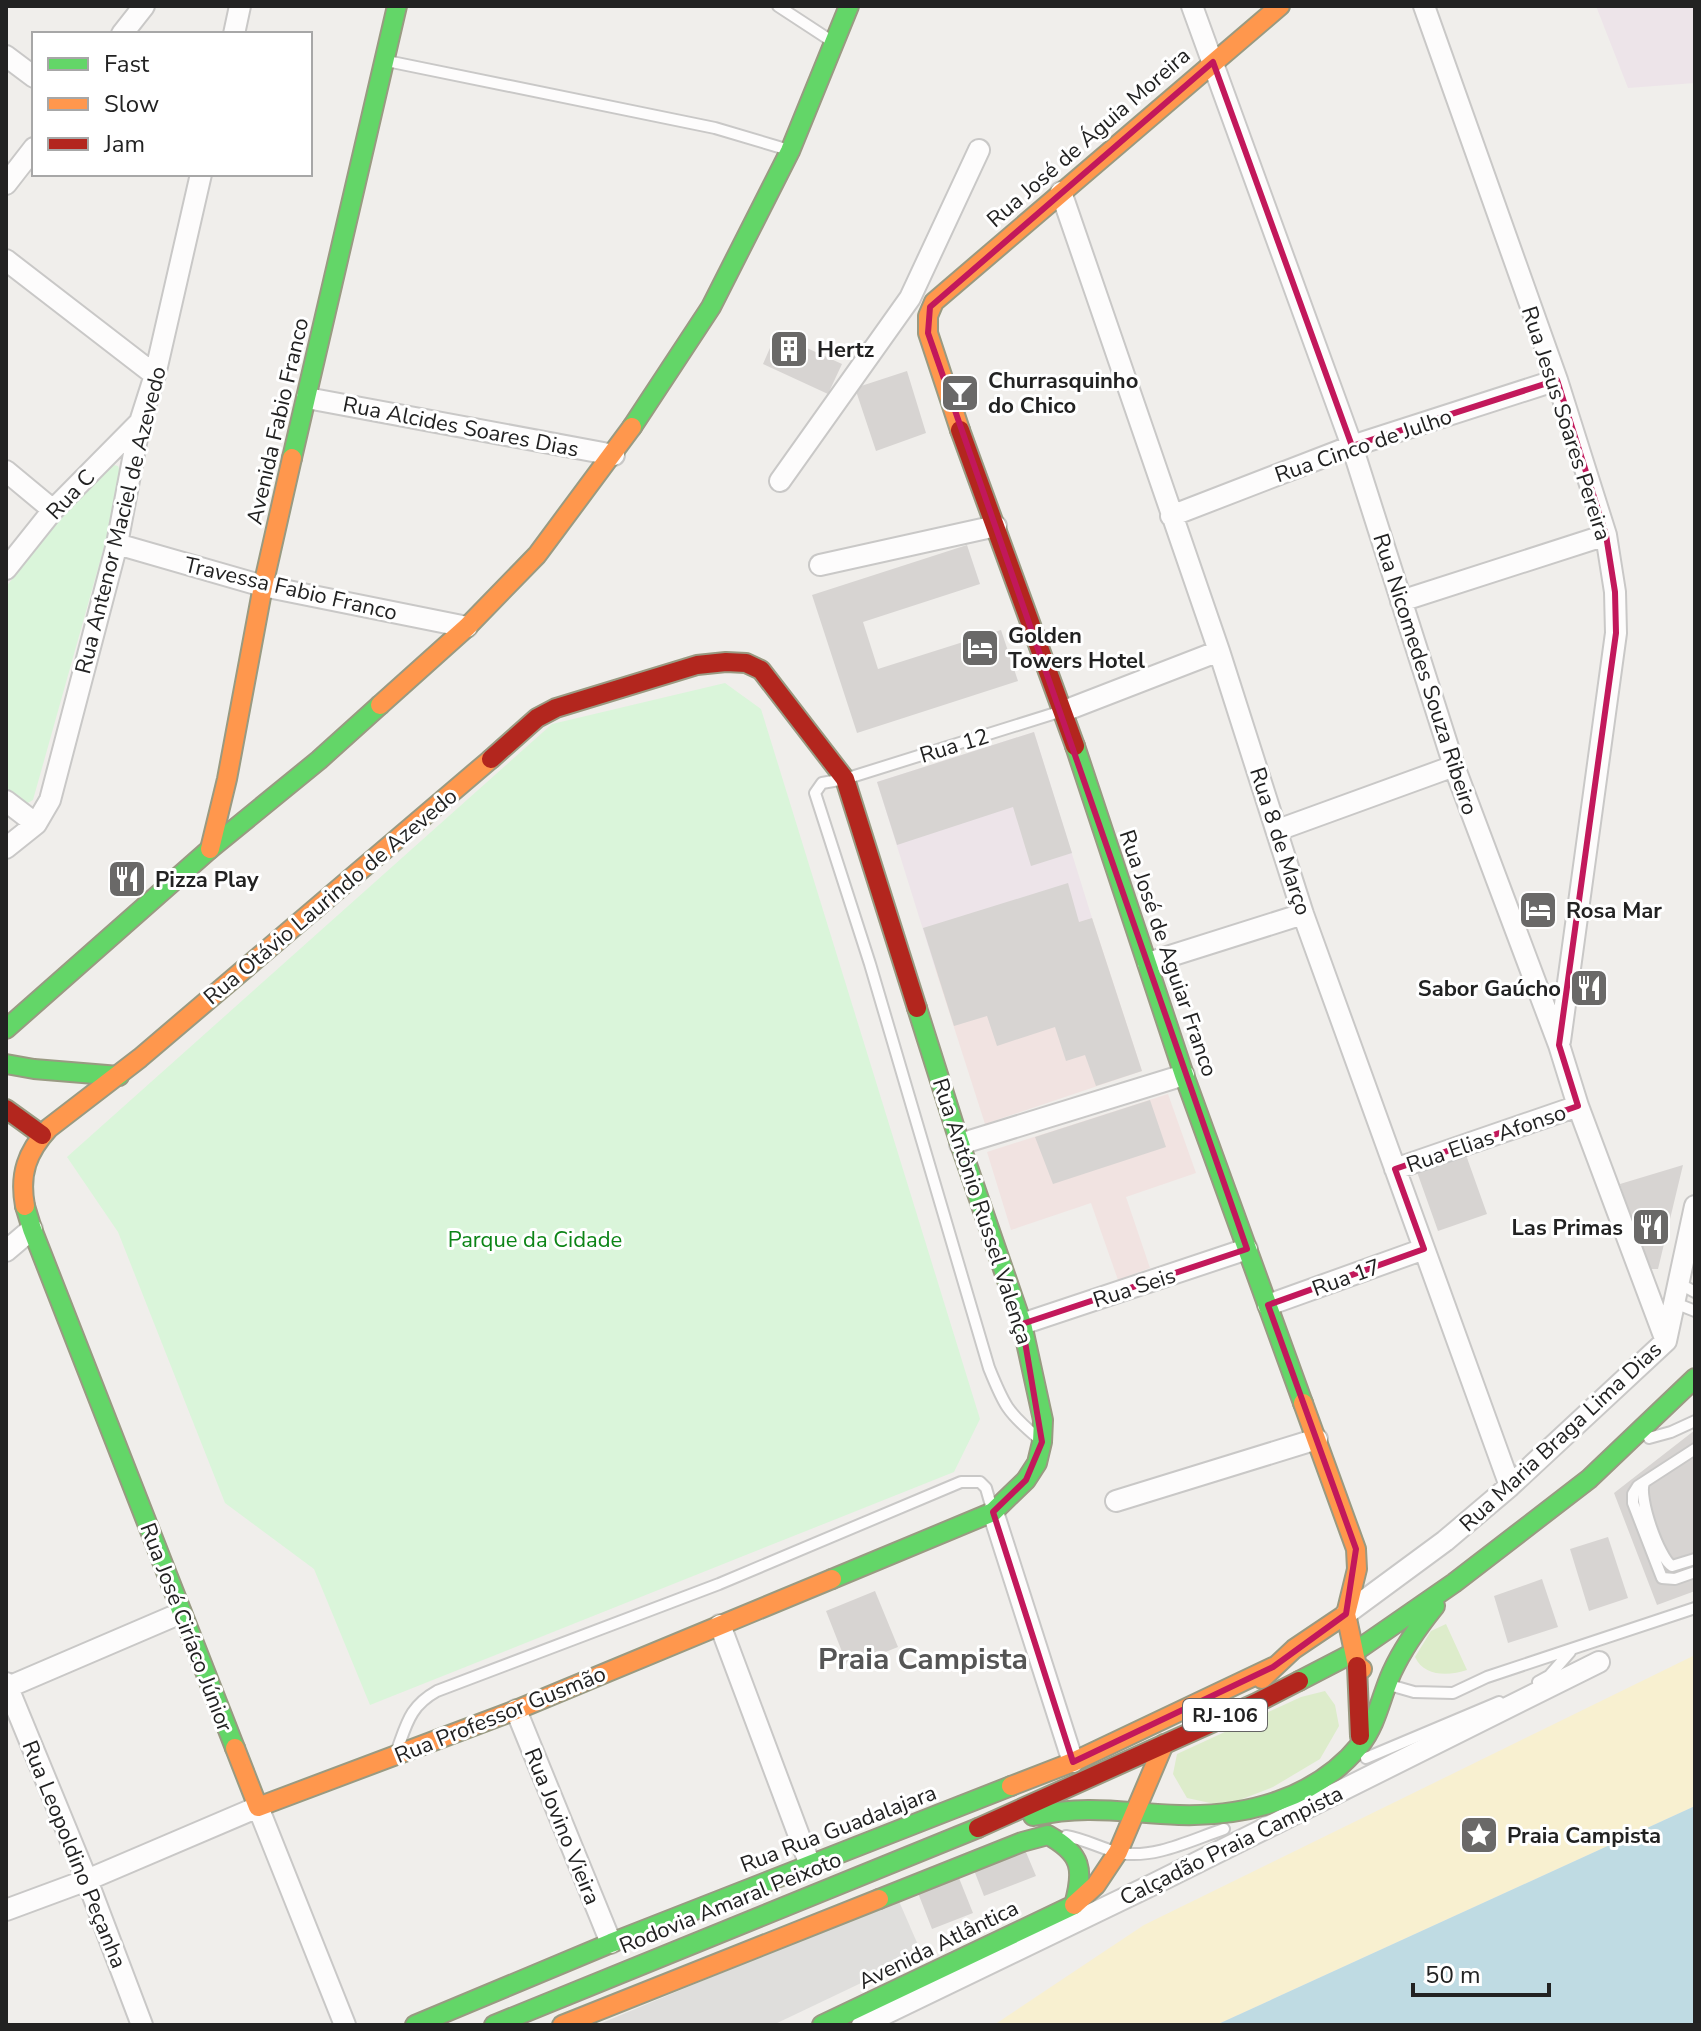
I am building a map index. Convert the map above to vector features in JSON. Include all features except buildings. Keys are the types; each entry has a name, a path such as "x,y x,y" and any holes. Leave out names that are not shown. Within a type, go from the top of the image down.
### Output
{"main road":[{"name":"Avenida Fabio Franco","path":"210,849 227,779 263,586 397,6"},
{"path":"6,1029 210,849 319,760 467,627 537,555 614,455 711,307 790,151 849,6"},
{"name":"Rua José de Águia Moreira","path":"930,307 942,293 1280,6"},
{"name":"Rua José de Aguiar Franco","path":"930,307 928,333 1064,711 1184,1075 1356,1549 1357,1569 1346,1614 1355,1659 1361,1716 1360,1746"},
{"name":"Rua Otávio Laurindo de Azevedo","path":"32,1229 22,1197 22,1176 26,1162 42,1135 119,1076 537,718 556,708 697,665 746,663 761,670"},
{"name":"Rua Antônio Russel Valença","path":"761,670 845,779 960,1144 1022,1324 1043,1420 1042,1442 1037,1463 1026,1480 993,1512"},
{"path":"227,779 240,799 259,802 270,798"},
{"path":"6,1064 119,1076"},
{"path":"6,1109 42,1135"},
{"path":"9,1167 22,1197"},
{"name":"Rua José Ciríaco Júnior","path":"32,1229 258,1807"},
{"name":"RJ-106","path":"1454,1583 1545,1515 1628,1444 1695,1378"},
{"name":"Rua Professor Gusmão","path":"258,1807 516,1710 993,1512"},
{"name":"Rodovia Amaral Peixoto","path":"494,2025 984,1825 1162,1748 1231,1713 1355,1659 1454,1583"},
{"name":"Rodovia Amaral Peixoto","path":"984,1825 1088,1808 1178,1815 1243,1812 1303,1793 1360,1746 1375,1722 1387,1684 1420,1624 1454,1583"},
{"path":"1231,1713 1273,1667 1346,1614"},
{"path":"1355,1659 1387,1684"},
{"name":"Rua Rua Guadalajara","path":"415,2025 611,1943 1073,1762 1273,1667"},
{"path":"1162,1748 1159,1766 1178,1815"},
{"path":"1074,1905 1096,1885 1118,1852 1162,1748"},
{"path":"562,2025 852,1908 1022,1842 1048,1835 1071,1849 1079,1862 1080,1886 1074,1905"},
{"name":"Avenida Atlântica","path":"822,2025 1074,1905"}],"street":[{"path":"124,32 144,6"},
{"path":"234,32 240,6"},
{"name":"Rua Nicomedes Souza Ribeiro","path":"1192,6 1352,446 1454,766 1666,1341"},
{"name":"Rua Jesus Soares Pereira","path":"1424,6 1557,380 1606,535 1615,592 1616,633 1559,1045"},
{"path":"6,56 32,76"},
{"path":"780,481 910,298 979,150"},
{"path":"6,184 32,151"},
{"name":"Rua Antenor Maciel de Azevedo","path":"6,848 36,824 50,800 117,544 140,422 155,375 201,176"},
{"name":"Rua 8 de Março","path":"1061,192 1219,651 1303,914 1510,1486"},
{"path":"6,260 155,375"},
{"path":"910,298 930,307"},
{"name":"Rua Cinco de Julho","path":"1171,516 1352,446 1557,380"},
{"name":"Rua Alcides Soares Dias","path":"307,398 614,455"},
{"name":"Rua C","path":"6,569 53,510 140,422"},
{"path":"6,471 53,510"},
{"path":"820,565 996,526"},
{"path":"1401,601 1606,535"},
{"name":"Travessa Fabio Franco","path":"117,544 263,586 467,627"},
{"path":"1064,711 1219,651"},
{"path":"1278,830 1454,766"},
{"path":"6,801 36,824"},
{"path":"1148,963 1303,914"},
{"path":"960,1144 1184,1075"},
{"name":"Rua Elias Afonso","path":"1395,1169 1578,1106"},
{"name":"Rua Maria Braga Lima Dias","path":"1346,1614 1445,1541 1510,1486 1666,1341 1683,1293 1695,1206"},
{"path":"6,1251 32,1229"},
{"name":"Rua Seis","path":"1022,1324 1247,1249"},
{"name":"Rua 17","path":"1268,1305 1424,1249"},
{"path":"1646,1288 1683,1293"},
{"path":"1116,1501 1317,1439"},
{"path":"993,1512 1073,1762"},
{"path":"7,1686 181,1613"},
{"path":"720,1625 810,1865"},
{"name":"Calçadão Praia Campista","path":"862,2025 1156,1883 1599,1662"},
{"name":"Rua Leopoldino Peçanha","path":"7,1686 87,1880 142,2025"},
{"name":"Rua Jovino Vieira","path":"516,1710 611,1943"},
{"name":"Rua Professor Gusmão","path":"6,1910 87,1880 258,1807"},
{"name":"Rua José Ciríaco Júnior","path":"258,1807 345,2025"}],"lane":[{"path":"778,6 834,43"},
{"path":"385,61 715,128 790,151"},
{"name":"Rua 12","path":"1042,1442 1003,1404 989,1368 870,964 820,817 815,793 822,783 845,779 1064,711"},
{"path":"1683,1293 1695,1311"},
{"path":"1628,1444 1671,1432 1695,1421"},
{"path":"1695,1441 1646,1480 1641,1491 1664,1559 1672,1566 1695,1559"},
{"path":"1695,1449 1638,1486 1633,1494 1633,1503 1659,1574 1676,1583 1695,1578"},
{"path":"394,1756 412,1711 422,1699 437,1691 719,1584 961,1482 980,1482 986,1488 993,1512"},
{"path":"1668,1580 1695,1572"},
{"path":"1387,1684 1414,1692 1453,1693 1487,1677 1695,1608"},
{"path":"1328,1774 1513,1695 1549,1676 1571,1651"},
{"path":"1243,1822 1303,1793"},
{"path":"1048,1835 1074,1837 1118,1852 1134,1854 1159,1851 1229,1827"}],"highlighted area":[{"path":"1213,62 1352,446 1557,380 1606,535 1615,592 1616,633 1559,1045 1578,1106 1395,1169 1424,1249 1268,1305 1356,1549 1346,1614 1273,1667 1073,1762 993,1512 1026,1480 1042,1442 1022,1324 1247,1249 928,333 930,307"}],"shaded area":[{"path":"1596,6 1695,6 1695,83 1628,88"},
{"path":"1034,732 1092,918 935,968 877,782"},
{"path":"1092,918 1142,1071 985,1124 935,968"},
{"path":"1168,1094 1196,1173 1126,1197 1150,1268 1118,1280 1091,1203 1011,1230 987,1152"},
{"path":"898,1899 922,1954 773,2025 597,2025"}],"green space":[{"path":"110,464 118,466 122,483 33,800 26,804 6,790 6,587 93,474"},
{"name":"Parque da Cidade","path":"725,683 761,709 980,1419 954,1472 370,1705 314,1569 225,1503 118,1232 67,1157 552,724"},
{"path":"1446,1624 1467,1670 1438,1673 1424,1668 1415,1657 1431,1631"},
{"path":"1325,1691 1335,1705 1339,1726 1320,1759 1273,1787 1224,1806 1187,1798 1173,1774 1177,1754 1301,1697"}],"sand":[{"name":"Praia Campista","path":"1695,1655 1695,1806 1216,2025 994,2025 1144,1925"}],"water":[{"path":"1695,1806 1695,2025 1216,2025"}],"traffic: fast":[{"path":"292,458 397,6"},
{"path":"632,427 711,307 790,151 849,6"},
{"path":"6,1029 210,849 319,760 380,705"},
{"path":"1075,746 1184,1075 1303,1403"},
{"path":"832,1579 993,1512 1026,1480 1037,1463 1042,1442 1043,1420 1022,1324 917,1008"},
{"path":"6,1064 119,1076"},
{"path":"25,1206 235,1748"},
{"path":"1299,1681 1353,1653 1454,1583 1589,1479 1695,1378"},
{"path":"1033,1816 1072,1810 1204,1815 1254,1808 1301,1791 1342,1764 1366,1737 1396,1663 1435,1606"},
{"path":"415,2025 611,1943 1011,1786"},
{"path":"494,2025 978,1828"},
{"path":"822,2025 1074,1905 1079,1882 1078,1864 1068,1849 1048,1835 1022,1842 879,1899"}],"traffic: slow":[{"path":"960,430 928,333 928,316 934,302 1280,6"},
{"path":"380,705 467,627 537,555 632,427"},
{"path":"210,849 292,458"},
{"path":"25,1206 23,1184 26,1164 49,1128 140,1058 491,759"},
{"path":"1303,1403 1356,1549 1357,1569 1346,1614 1357,1666 1362,1669"},
{"path":"235,1748 258,1807 516,1710 832,1579"},
{"path":"1262,1679 1294,1649 1346,1614"},
{"path":"1011,1786 1073,1762 1273,1667"},
{"path":"1074,1905 1096,1885 1118,1852 1164,1744"},
{"path":"562,2025 879,1899"}],"traffic: jam":[{"path":"960,430 1075,746"},
{"path":"726,662 746,663 761,670 845,779 917,1008"},
{"path":"491,759 537,718 556,708 697,665 726,662"},
{"path":"6,1109 42,1135"},
{"path":"1357,1666 1360,1736"},
{"path":"978,1828 1299,1681"}],"place":[{"name":"Hertz","path":"789,349"},
{"name":"Churrasquinho do Chico","path":"960,393"},
{"name":"Golden Towers Hotel","path":"980,648"},
{"name":"Pizza Play","path":"127,879"},
{"name":"Rosa Mar","path":"1538,910"},
{"name":"Sabor Gaúcho","path":"1589,988"},
{"name":"Las Primas","path":"1651,1227"},
{"name":"Praia Campista","path":"1479,1835"}],"district":[{"name":"Praia Campista","path":"923,1659"}]}
